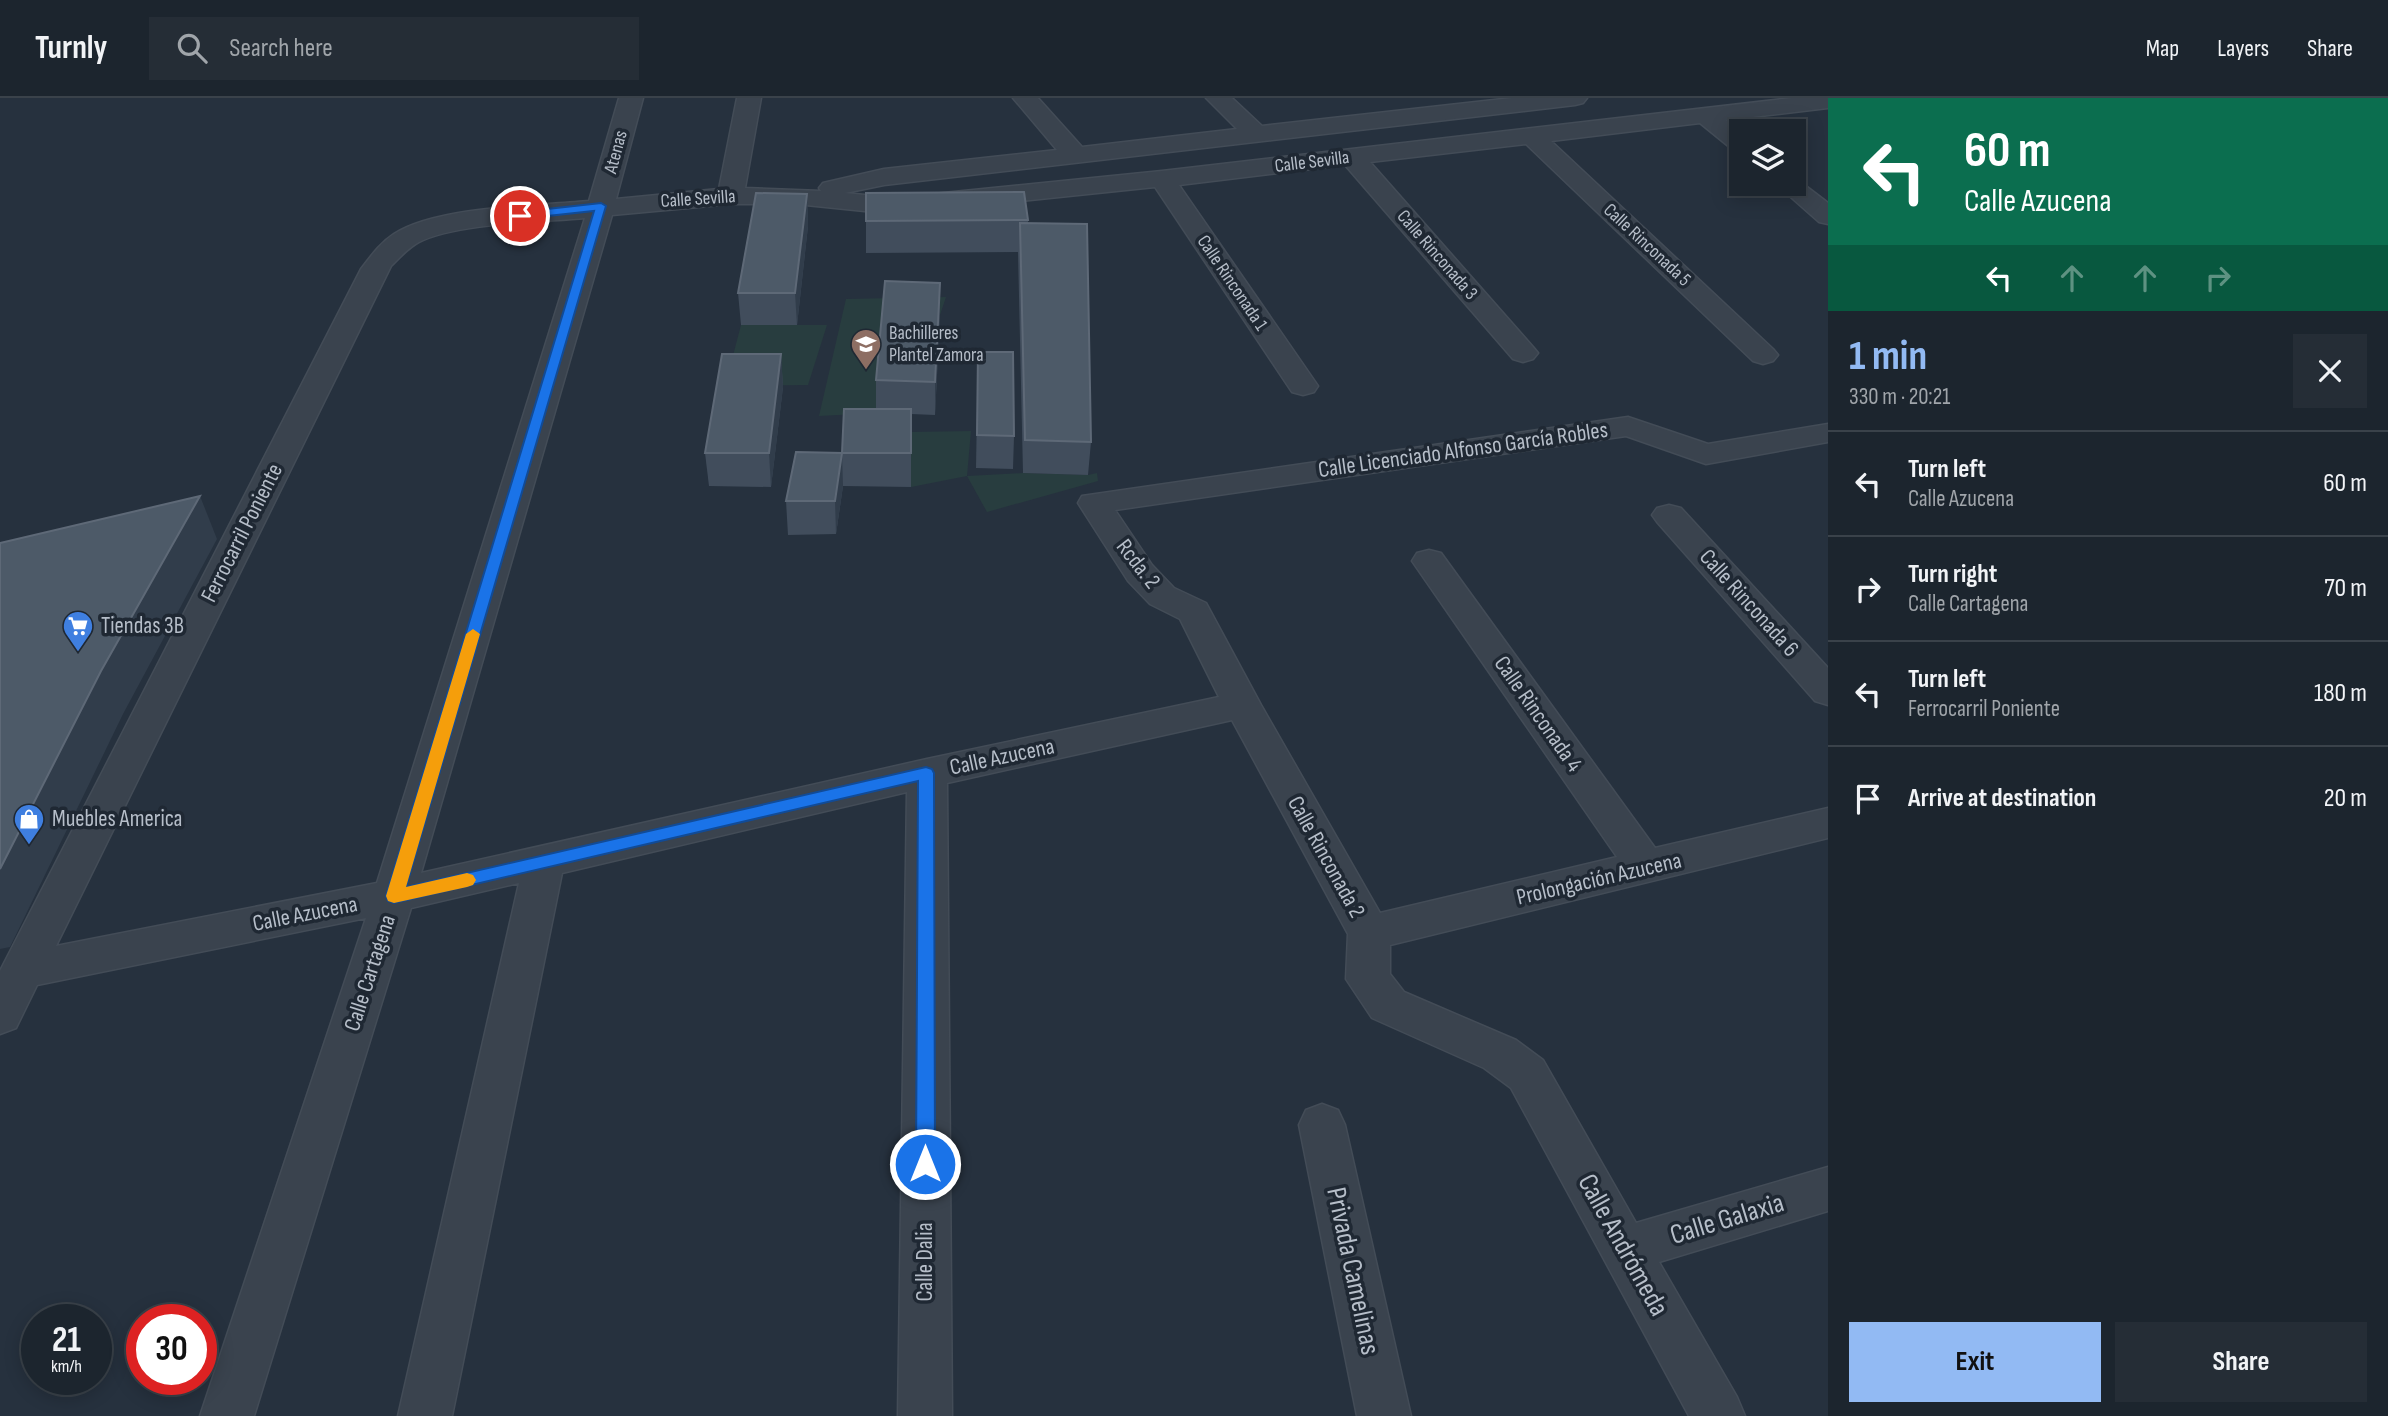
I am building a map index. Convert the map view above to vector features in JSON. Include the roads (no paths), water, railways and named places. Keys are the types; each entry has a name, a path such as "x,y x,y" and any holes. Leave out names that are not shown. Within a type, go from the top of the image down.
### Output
{"street":[{"name":"Atenas","path":"601,206 631,98"},
{"path":"731,196 749,98"},
{"path":"1025,98 1076,156"},
{"path":"1218,98 1256,135"},
{"name":"Calle Sevilla","path":"796,196 884,177 1575,98"},
{"name":"Calle Sevilla","path":"601,206 731,196 796,196 894,206 1162,179 1828,102"},
{"path":"1706,116 1729,134"},
{"path":"1378,121 1405,151"},
{"name":"Calle Rinconada 5","path":"1532,136 1763,355"},
{"name":"Calle Rinconada 3","path":"1352,157 1523,353"},
{"name":"Calle Rinconada 1","path":"1162,179 1303,386"},
{"path":"1804,196 1828,216"},
{"name":"Calle Cartagena","path":"227,1416 394,896 601,206"},
{"name":"Ferrocarril Poniente","path":"0,1015 371,275 387,250 406,236 431,228 601,206"},
{"name":"Calle Licenciado Alfonso García Robles","path":"1094,503 1628,426 1706,454 1828,433"},
{"name":"Rcda. 2","path":"1094,503 1140,573 1162,596 1194,611"},
{"name":"Calle Rinconada 6","path":"1669,515 1828,692"},
{"name":"Calle Rinconada 4","path":"1429,561 1647,868"},
{"name":"Calle Rinconada 2","path":"1194,611 1242,705 1369,933 1368,979 1388,1005 1500,1054 1527,1074"},
{"name":"Calle Azucena","path":"23,970 394,896 926,773 1242,705"},
{"name":"Calle Dalia","path":"925,1416 926,773"},
{"name":"Prolongación Azucena","path":"1369,933 1828,823"},
{"path":"425,1416 544,863"},
{"name":"Calle Andrómeda","path":"1527,1074 1718,1416"},
{"name":"Privada Camelinas","path":"1322,1125 1384,1416"},
{"name":"Calle Galaxia","path":"1625,1250 1828,1189"}],"place":[{"name":"Bachilleres Plantel Zamora","path":"866,371"},
{"name":"Tiendas 3B","path":"78,653"},
{"name":"Muebles America","path":"29,846"}]}
